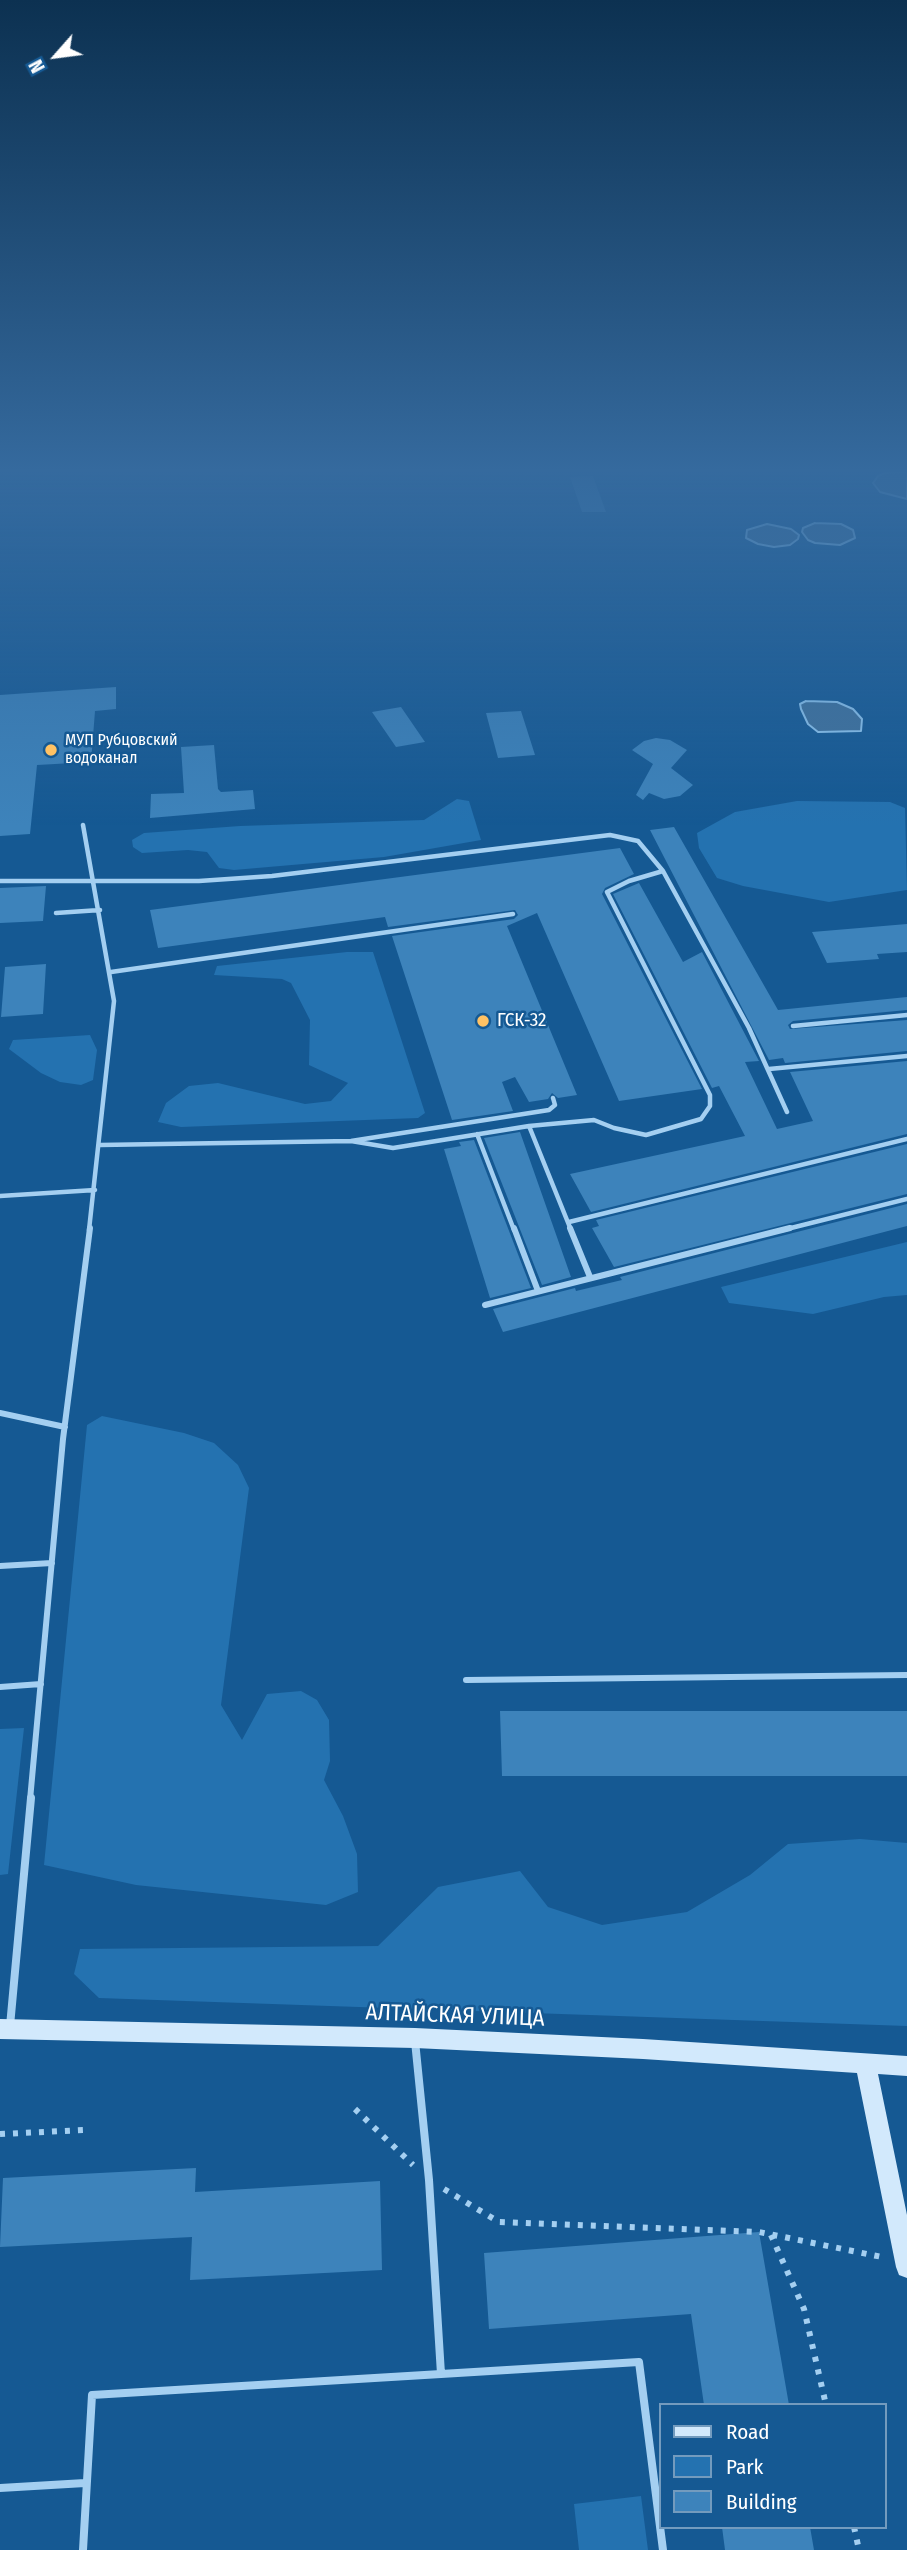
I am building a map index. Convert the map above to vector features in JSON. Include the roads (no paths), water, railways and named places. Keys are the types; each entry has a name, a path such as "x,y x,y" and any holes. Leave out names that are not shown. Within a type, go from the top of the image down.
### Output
{"main road":[{"name":"АЛТАЙСКАЯ УЛИЦА","path":"5,2029 415,2038 907,2066"},
{"path":"865,2062 906,2265"}],"lane":[{"path":"5,2029 65,1427 95,1190 114,1001 83,825"},
{"path":"0,881 199,881 272,876 610,835 638,842 663,871 769,1069 787,1112"},
{"path":"351,1141 393,1148 529,1126 594,1120 614,1128 646,1135 701,1119 710,1106 710,1095 607,892 629,881 663,871"},
{"path":"56,913 100,910"},
{"path":"111,972 513,914"},
{"path":"793,1026 907,1015"},
{"path":"769,1069 907,1056"},
{"path":"100,1145 351,1141 549,1110 555,1105 553,1098"},
{"path":"529,1126 590,1277"},
{"path":"477,1134 538,1291"},
{"path":"569,1222 907,1139"},
{"path":"0,1196 95,1190"},
{"path":"485,1305 907,1199"},
{"path":"0,1412 65,1427"},
{"path":"0,1566 52,1563"},
{"path":"466,1680 907,1675"},
{"path":"0,1687 41,1684"},
{"path":"415,2038 429,2180 441,2374"},
{"path":"83,2550 92,2395 639,2362 659,2519"},
{"path":"0,2488 85,2483"},
{"path":"660,2529 663,2550"}],"place":[{"name":"МУП Рубцовский водоканал","path":"51,750"},
{"name":"ГСК-32","path":"483,1021"}]}
